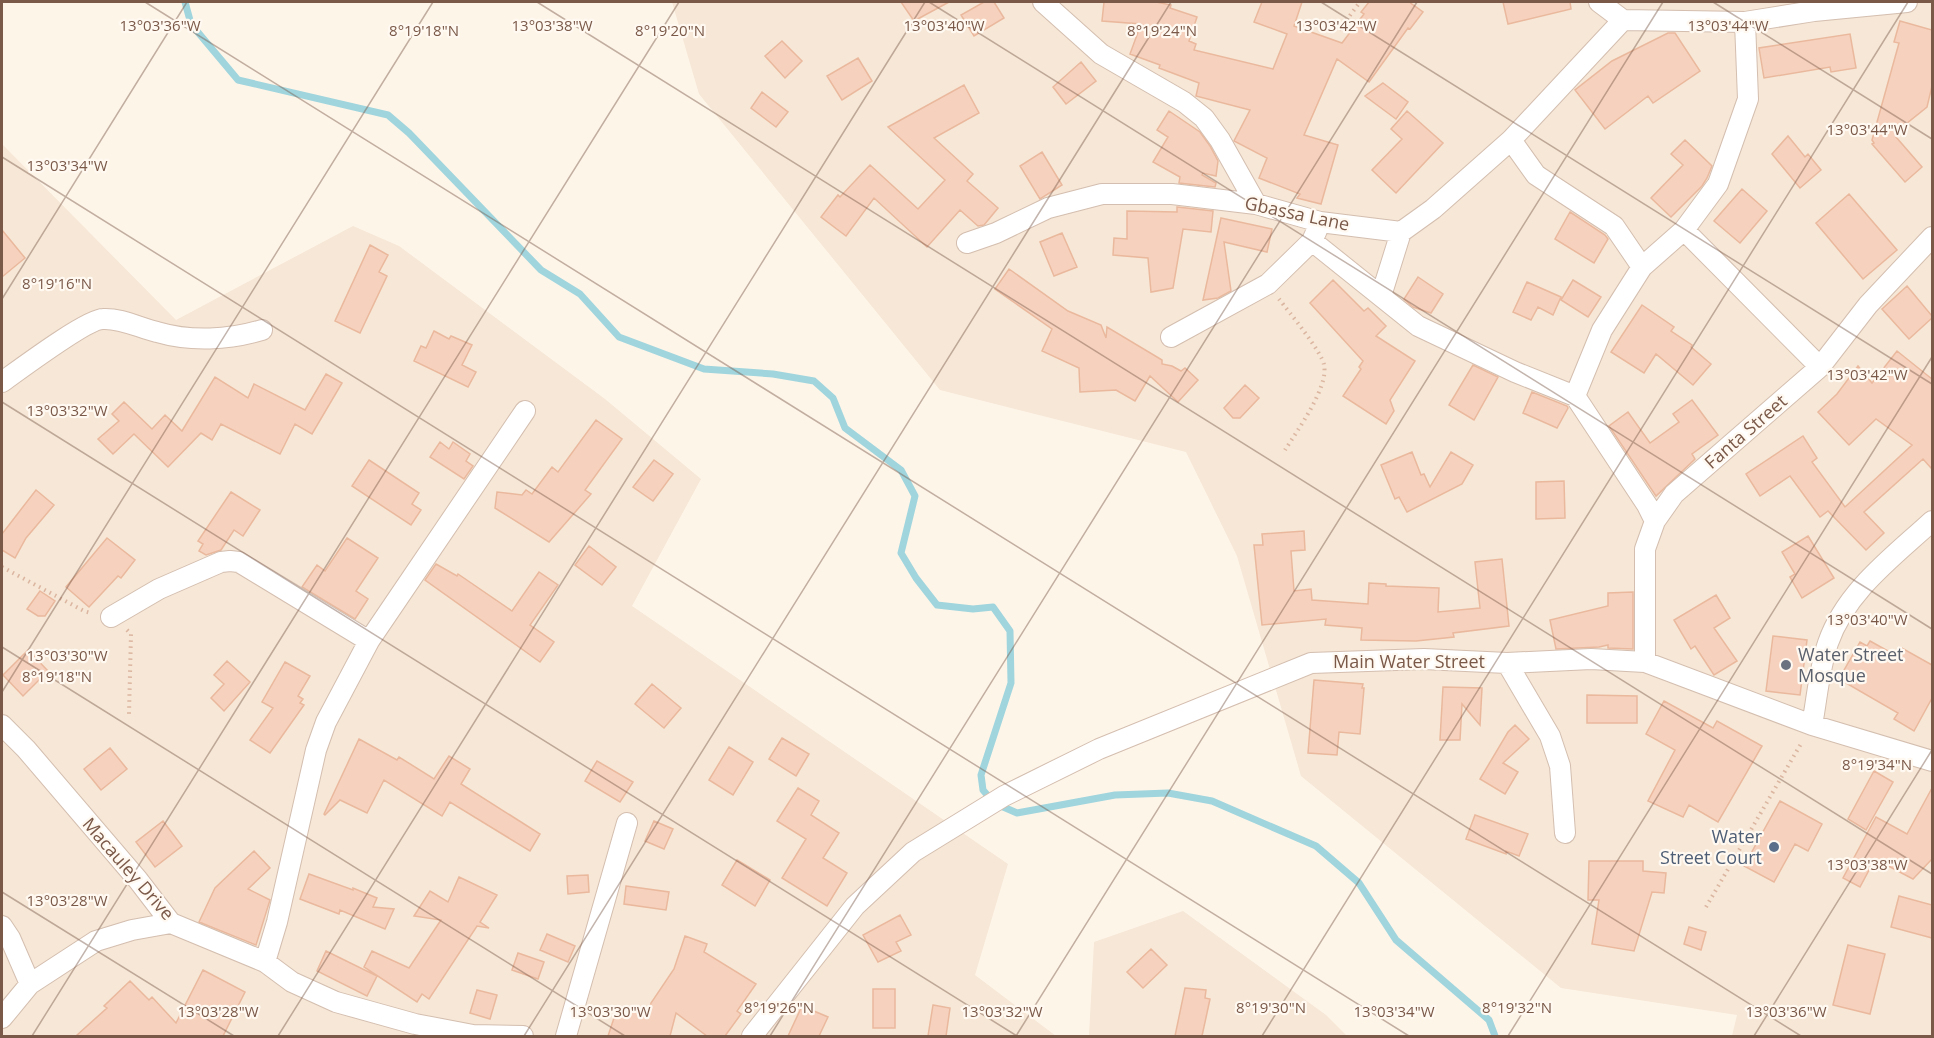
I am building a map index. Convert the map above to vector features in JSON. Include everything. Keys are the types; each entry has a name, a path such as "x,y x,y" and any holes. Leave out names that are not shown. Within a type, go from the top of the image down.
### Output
{"street":[{"path":"1043,2 1101,54 1184,102 1204,118 1220,140 1256,204"},
{"path":"1599,2 1623,20 1745,22 1813,6 1907,2"},
{"path":"1381,296 1401,232 1432,209 1511,140 1623,20"},
{"path":"1575,396 1602,330 1642,267 1684,230 1718,184 1748,99 1745,22"},
{"path":"1511,140 1536,175 1614,226 1642,267"},
{"name":"Gbassa Lane","path":"967,243 996,233 1048,208 1102,194 1172,194 1256,204 1320,222 1401,232"},
{"path":"1171,337 1268,284 1312,241 1320,222"},
{"path":"1684,230 1820,367"},
{"name":"Fanta Street","path":"1645,662 1645,549 1655,521 1674,494 1820,367 1868,305 1932,237"},
{"path":"1312,241 1418,326 1515,372 1575,396 1647,505 1655,521"},
{"path":"2,382 84,326 102,318 183,338 239,337 262,330"},
{"path":"265,962 278,922 316,750 326,722 369,641 525,411"},
{"path":"1812,725 1828,644 1841,615 1864,584 1932,521"},
{"path":"111,617 159,590 221,562 230,561 239,562 369,641"},
{"name":"Main Water Street","path":"752,1036 855,906 913,852 1004,796 1099,749 1311,663 1424,659 1507,663 1591,659 1645,662 1812,725 1932,761"},
{"path":"1507,663 1550,736 1560,766 1565,833"},
{"name":"Macauley Drive","path":"2,725 26,749 138,880 171,923 265,962 292,982 336,1002 415,1024 473,1035 523,1036"},
{"path":"566,1036 627,823"},
{"path":"2,1018 30,984 96,941 132,930 171,923"},
{"path":"2,927 30,984"}],"path":[{"path":"1339,30 1360,2"},
{"path":"1268,284 1312,344 1325,366 1320,392 1285,450"},
{"path":"2,567 84,612 111,617 131,634 129,714"},
{"path":"1706,907 1812,725"}],"shaded area":[{"path":"672,2 1932,2 1932,1036 1732,1036 1737,1015 1561,988 1301,776 1237,556 1186,452 940,390 699,94"},
{"path":"2,144 176,320 353,226 399,246 605,399 701,479 632,606 1008,864 975,975 1056,1036 2,1036"},
{"path":"1183,911 1326,1015 1347,1036 1089,1036 1094,942"}],"building":[{"path":"901,2 949,2 914,21"},
{"path":"984,2 994,2 1004,18 974,36 961,15"},
{"path":"1104,2 1156,2 1171,5 1170,8 1197,17 1189,41 1196,44 1194,50 1273,69 1287,34 1254,22 1262,2 1302,2 1294,26 1342,43 1364,14 1361,12 1369,2 1409,2 1423,12 1410,29 1408,28 1369,82 1337,59 1304,135 1338,145 1321,204 1297,198 1300,194 1259,178 1267,158 1234,141 1250,110 1196,96 1199,83 1130,54 1141,24 1102,21"},
{"path":"1503,2 1570,2 1571,9 1508,24"},
{"path":"1900,21 1932,30 1932,86 1927,107 1906,124 1908,127 1896,137 1922,167 1905,182 1872,144 1899,43 1894,42"},
{"path":"1668,33 1675,33 1700,71 1653,103 1648,96 1605,129 1575,90 1612,61"},
{"path":"1850,34 1856,68 1831,72 1830,67 1764,78 1759,48"},
{"path":"782,41 802,61 785,78 765,56"},
{"path":"858,58 872,81 842,100 827,76"},
{"path":"1081,62 1096,81 1066,104 1053,87"},
{"path":"1383,83 1408,102 1396,119 1365,96"},
{"path":"964,85 979,113 934,138 973,174 967,181 998,208 984,225 978,226 960,210 927,247 874,198 846,236 821,217 838,195 840,197 870,165 918,209 945,180 888,127"},
{"path":"762,92 788,112 776,127 751,108"},
{"path":"1169,111 1200,132 1210,146 1218,161 1216,176 1203,173 1202,175 1216,183 1215,187 1179,183 1180,177 1153,162 1168,137 1157,130"},
{"path":"1407,111 1443,143 1396,193 1372,170 1402,139 1391,129"},
{"path":"1788,136 1805,157 1808,154 1821,170 1800,188 1772,154"},
{"path":"1685,140 1712,166 1702,186 1671,217 1651,198 1683,165 1671,154"},
{"path":"1042,152 1062,185 1040,199 1020,166"},
{"path":"1742,189 1767,211 1740,243 1714,221"},
{"path":"1849,194 1897,250 1863,279 1816,223"},
{"path":"1177,207 1213,211 1211,232 1183,229 1173,288 1151,292 1148,258 1113,255 1114,238 1127,239 1127,211 1177,212"},
{"path":"1570,212 1608,239 1594,263 1555,239"},
{"path":"1221,218 1272,229 1267,252 1224,242 1231,291 1218,298 1203,300"},
{"path":"2,230 25,258 2,277"},
{"path":"1062,233 1077,267 1054,276 1040,242"},
{"path":"370,245 388,255 379,272 387,276 360,333 335,321"},
{"path":"1009,269 1068,311 1101,325 1106,338 1107,327 1162,360 1162,364 1181,371 1185,368 1198,380 1178,402 1150,376 1135,401 1116,390 1080,392 1079,368 1042,351 1052,329 995,289"},
{"path":"1418,277 1443,294 1431,313 1413,307 1404,299"},
{"path":"1333,280 1364,311 1368,308 1386,326 1376,336 1415,361 1390,400 1394,411 1386,424 1343,396 1361,369 1359,367 1363,361 1310,303"},
{"path":"1573,280 1601,297 1588,317 1561,300"},
{"path":"1527,282 1561,297 1553,315 1538,307 1531,320 1513,312"},
{"path":"1907,286 1932,316 1909,339 1882,309"},
{"path":"1642,305 1674,327 1671,331 1692,345 1691,347 1711,364 1693,385 1656,354 1644,373 1611,352"},
{"path":"434,331 449,339 451,336 472,345 462,365 476,372 468,387 414,361 421,346 426,348"},
{"path":"1897,351 1932,379 1932,469 1923,459 1864,512 1884,533 1866,550 1828,511 1820,517 1790,476 1760,496 1746,474 1803,436 1817,458 1812,462 1845,507 1912,445 1876,419 1849,445 1818,412 1837,394 1858,366 1872,383"},
{"path":"1473,365 1498,377 1474,420 1449,405"},
{"path":"326,374 342,383 312,434 295,424 280,454 221,424 212,440 201,433 168,467 134,434 113,454 98,439 119,421 112,414 124,402 152,429 165,415 182,431 215,377 248,398 254,384 305,410"},
{"path":"1245,385 1259,398 1240,418 1233,418 1224,408"},
{"path":"1532,392 1567,406 1557,428 1523,413"},
{"path":"1692,400 1718,435 1692,454 1695,459 1656,496 1609,426 1628,412 1650,443 1679,422 1673,414"},
{"path":"596,420 622,439 585,490 591,494 549,542 495,508 497,492 522,495 526,490 532,494 552,467 558,472"},
{"path":"440,442 449,449 453,442 470,454 466,461 473,466 464,479 430,457"},
{"path":"1412,452 1421,475 1424,474 1430,487 1451,452 1473,465 1462,484 1407,512 1399,497 1395,499 1381,465"},
{"path":"369,460 419,493 412,504 421,510 411,525 352,486"},
{"path":"654,460 673,474 653,501 633,487"},
{"path":"1564,481 1565,518 1536,519 1536,482"},
{"path":"36,490 54,505 26,538 15,558 2,550 2,534"},
{"path":"231,492 260,510 243,536 234,530 221,550 206,555 199,551 203,544 198,541"},
{"path":"1304,531 1305,550 1291,551 1294,591 1311,589 1312,600 1368,604 1369,583 1439,588 1438,612 1480,608 1475,562 1502,559 1509,626 1453,633 1454,637 1416,641 1361,640 1362,628 1325,625 1326,619 1262,625 1254,545 1263,545 1262,534"},
{"path":"1808,536 1834,578 1802,598 1790,577 1795,574 1782,552"},
{"path":"107,538 135,560 121,578 118,576 89,607 66,587"},
{"path":"347,538 378,558 356,591 368,599 355,619 302,587 317,565 325,571"},
{"path":"589,546 616,567 602,585 575,565"},
{"path":"436,564 457,576 458,574 512,611 539,572 558,585 530,625 554,642 540,662 425,580"},
{"path":"40,591 55,601 45,616 38,616 27,609"},
{"path":"1633,592 1633,649 1608,648 1608,645 1556,649 1550,620 1608,606 1608,593"},
{"path":"1716,595 1730,618 1714,628 1737,661 1714,675 1695,646 1691,649 1674,620"},
{"name":"Water Street Mosque","path":"1773,636 1807,640 1800,695 1766,691"},
{"path":"1870,641 1895,655 1900,647 1932,665 1932,698 1914,731 1894,719 1898,713 1839,679 1860,642 1867,646"},
{"path":"28,650 48,671 23,696 3,675"},
{"path":"227,661 250,682 224,711 211,698 224,684 214,675"},
{"path":"285,662 310,676 298,696 303,699 300,703 304,705 270,753 250,740 273,708 262,702"},
{"path":"1314,680 1363,684 1360,734 1339,732 1337,755 1308,753"},
{"path":"652,684 681,708 664,728 635,704"},
{"path":"1443,687 1482,688 1480,725 1462,704 1460,740 1440,740"},
{"path":"1587,695 1637,696 1637,723 1587,723"},
{"path":"1664,701 1713,728 1717,721 1762,746 1718,822 1689,805 1683,817 1648,801 1675,750 1646,734"},
{"path":"1515,725 1529,739 1503,763 1518,772 1505,794 1480,779 1508,732"},
{"path":"782,738 809,754 796,776 769,759"},
{"path":"359,739 397,760 399,757 434,779 449,756 470,769 461,784 540,834 530,851 450,802 442,816 384,780 367,813 340,800 325,815"},
{"path":"729,747 753,762 733,795 709,780"},
{"path":"110,748 127,769 101,790 84,769"},
{"path":"597,761 633,782 620,802 585,781"},
{"path":"1874,771 1893,782 1866,830 1848,819"},
{"path":"798,788 819,801 811,815 839,833 823,858 847,873 827,906 782,878 806,839 777,821"},
{"path":"1932,788 1932,859 1913,879 1875,859 1860,887 1843,878 1876,817 1907,834"},
{"name":"Water Street Court","path":"1780,801 1822,824 1808,851 1795,844 1774,882 1744,866"},
{"path":"1475,815 1528,834 1519,856 1506,851 1506,854 1466,839"},
{"path":"163,821 182,846 155,867 136,842"},
{"path":"654,821 673,829 664,849 645,841"},
{"path":"254,851 270,868 248,889 270,900 256,945 199,922 215,888"},
{"path":"737,860 770,880 755,906 722,885"},
{"path":"1589,861 1643,861 1643,871 1666,873 1664,893 1652,892 1634,951 1592,944 1599,900 1588,900"},
{"path":"309,874 377,898 373,907 394,909 385,929 340,910 339,914 300,899"},
{"path":"588,875 589,892 568,894 567,876"},
{"path":"459,877 497,895 480,922 489,928 477,926 429,999 422,994 417,1002 364,967 372,951 409,968 441,920 414,916 430,891 448,902"},
{"path":"626,886 669,892 666,910 624,904"},
{"path":"1899,896 1932,905 1932,938 1891,927"},
{"path":"900,915 911,935 896,942 901,951 878,962 863,935"},
{"path":"1689,927 1706,932 1701,950 1684,944"},
{"path":"547,934 575,946 568,962 540,950"},
{"path":"685,936 707,944 704,952 756,984 737,1011 741,1014 725,1036 707,1036 676,1013 670,1036 608,1036 618,1006 647,1016 651,1003 674,969"},
{"path":"1848,945 1885,954 1870,1014 1833,1005"},
{"path":"1151,949 1167,965 1143,988 1127,972"},
{"path":"326,951 377,976 367,996 317,971"},
{"path":"518,953 544,962 538,979 512,970"},
{"path":"203,970 245,992 223,1036 76,1036 107,1008 104,1006 130,981 149,1000 152,997 176,1023"},
{"path":"1185,988 1206,990 1205,998 1210,999 1202,1036 1175,1036"},
{"path":"873,989 895,989 895,1028 873,1028"},
{"path":"477,990 497,995 490,1019 470,1013"},
{"path":"933,1005 950,1008 946,1036 928,1036"},
{"path":"802,1006 828,1017 819,1036 788,1036"}],"waterway":[{"path":"185,2 191,24 238,80 388,115 409,133 541,270 580,294 619,337 704,369 773,374 814,381 833,398 845,428 901,470 915,496 901,553 916,578 937,605 973,609 993,607 1010,631 1011,683 981,775 983,790 994,803 1017,813 1115,795 1168,793 1212,801 1316,846 1359,883 1396,940 1489,1020 1495,1036"}],"place":[{"name":"Water Street Mosque","path":"1786,665"},
{"name":"Water Street Court","path":"1774,847"}]}
